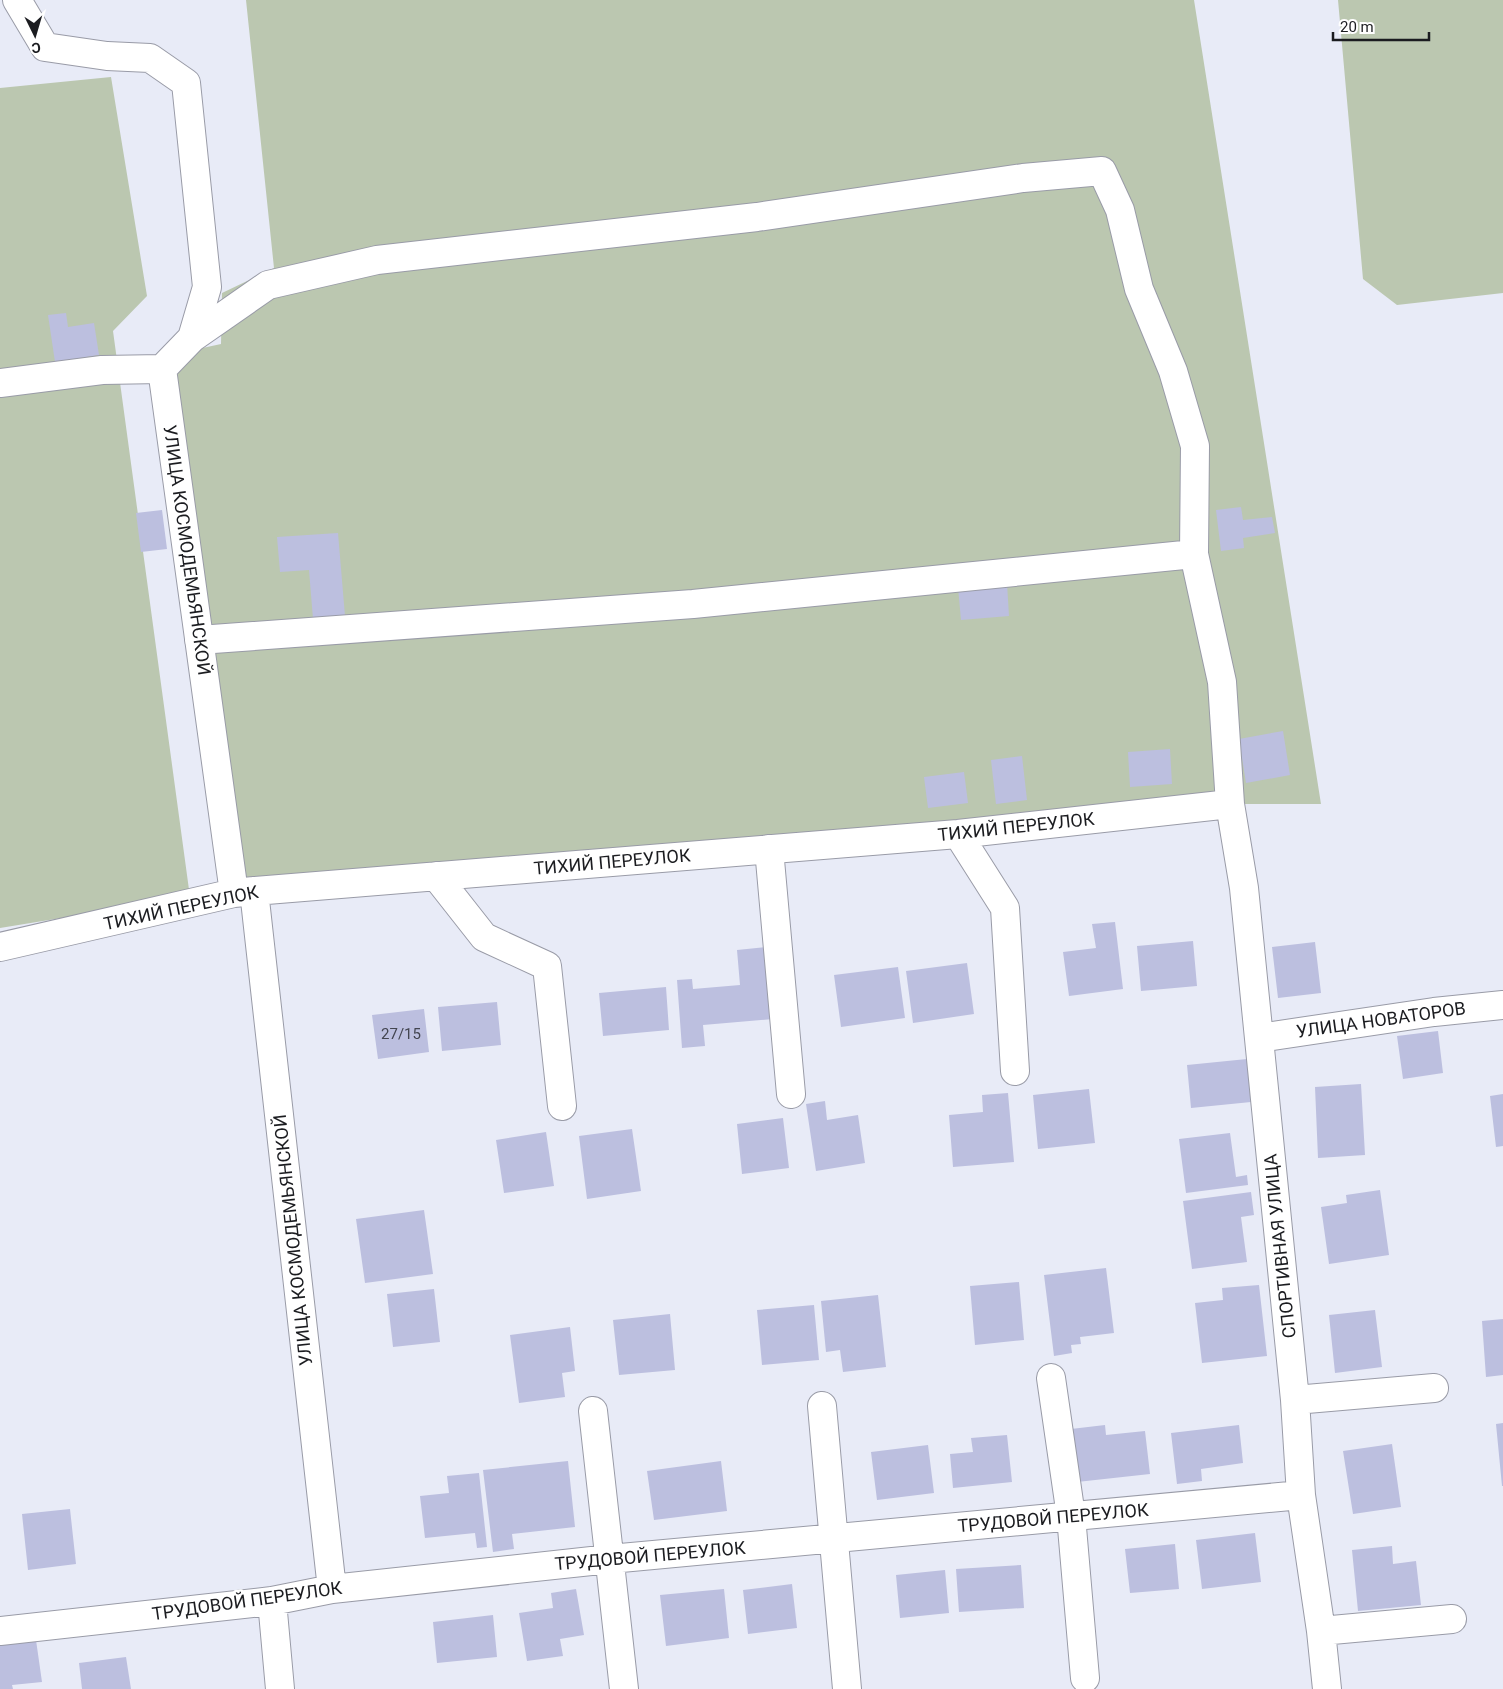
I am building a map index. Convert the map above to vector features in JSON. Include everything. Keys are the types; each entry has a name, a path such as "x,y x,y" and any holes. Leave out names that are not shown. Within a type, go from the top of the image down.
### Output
{"street":[{"path":"0,383 102,370 162,369 192,338 207,287 186,83 150,58 107,56 45,46 17,0"},
{"name":"СПОРТИВНАЯ УЛИЦА","path":"192,338 268,285 377,260 757,217 1023,178 1102,171 1120,210 1139,289 1173,371 1195,446 1194,554 1222,682 1230,804 1244,888 1260,1038 1295,1400 1301,1495 1321,1631 1327,1689"},
{"name":"УЛИЦА КОСМОДЕМЬЯНСКОЙ","path":"162,369 200,640 244,892 332,1589"},
{"path":"200,640 693,604 1194,554"},
{"name":"ТИХИЙ ПЕРЕУЛОК","path":"0,947 244,892 958,834 1230,804"},
{"path":"958,834 1005,908 1016,1071"},
{"path":"769,849 791,1094"},
{"path":"436,876 484,937 547,966 562,1106"},
{"name":"УЛИЦА НОВАТОРОВ","path":"1260,1038 1434,1012 1503,1005"},
{"path":"1051,1378 1071,1516 1085,1678"},
{"path":"1295,1400 1434,1388"},
{"path":"822,1406 847,1689"},
{"path":"593,1412 624,1689"},
{"name":"ТРУДОВОЙ ПЕРЕУЛОК","path":"0,1630 272,1601 332,1589 610,1559 1301,1495"},
{"path":"272,1601 280,1689"},
{"path":"1321,1631 1452,1619"}],"green space":[{"path":"246,0 1194,0 1321,804 1230,804 234,893 161,357 221,344 222,293 274,268"},
{"path":"1338,0 1503,0 1503,293 1397,305 1363,279"},
{"path":"111,77 147,296 113,331 190,897 0,928 0,88"}],"building":[{"path":"66,313 68,327 94,323 99,355 55,362 48,315"},
{"path":"1241,507 1243,520 1272,517 1275,533 1243,538 1244,548 1221,551 1216,510"},
{"path":"162,510 167,549 141,552 136,513"},
{"path":"338,533 345,616 313,619 309,570 280,572 277,537"},
{"path":"1007,583 1009,616 961,620 958,587"},
{"path":"1283,731 1290,775 1246,783 1239,739"},
{"path":"1170,749 1172,784 1130,787 1128,752"},
{"path":"1022,756 1027,800 996,804 991,760"},
{"path":"964,772 968,803 928,808 924,777"},
{"path":"1115,922 1123,989 1069,996 1063,952 1096,948 1092,924"},
{"path":"1193,941 1197,986 1141,991 1137,946"},
{"path":"1315,942 1321,993 1278,998 1272,947"},
{"path":"767,947 773,1019 703,1025 705,1046 682,1048 677,980 692,979 693,989 740,985 737,950"},
{"path":"967,963 974,1014 913,1023 906,971"},
{"path":"898,967 905,1018 841,1027 834,975"},
{"path":"666,987 669,1030 603,1036 599,993"},
{"path":"497,1002 501,1045 442,1051 438,1007"},
{"path":"424,1009 429,1052 378,1059 372,1015"},
{"path":"1438,1031 1443,1073 1403,1079 1397,1036"},
{"path":"1247,1059 1251,1102 1191,1108 1187,1065"},
{"path":"1361,1084 1365,1155 1318,1158 1315,1087"},
{"path":"1089,1089 1095,1143 1038,1149 1033,1095"},
{"path":"1008,1093 1014,1162 953,1167 949,1115 983,1112 982,1095"},
{"path":"1503,1094 1503,1146 1496,1147 1490,1096"},
{"path":"825,1101 827,1120 858,1115 865,1163 816,1171 806,1104"},
{"path":"783,1118 789,1168 742,1174 737,1124"},
{"path":"632,1129 641,1191 587,1199 579,1136"},
{"path":"546,1132 554,1186 504,1193 496,1140"},
{"path":"1230,1133 1236,1177 1247,1175 1248,1185 1186,1193 1179,1139"},
{"path":"1380,1190 1389,1255 1329,1264 1321,1207 1347,1203 1346,1195"},
{"path":"1251,1192 1254,1215 1241,1217 1247,1262 1192,1269 1183,1201"},
{"path":"424,1210 433,1274 365,1283 356,1219"},
{"path":"1106,1268 1114,1333 1080,1337 1081,1344 1071,1345 1072,1353 1054,1356 1044,1275"},
{"path":"1019,1282 1024,1340 975,1345 970,1286"},
{"path":"1259,1285 1267,1356 1202,1363 1195,1303 1223,1300 1222,1288"},
{"path":"434,1289 440,1342 393,1347 387,1294"},
{"path":"878,1295 886,1367 843,1372 840,1350 826,1352 821,1301"},
{"path":"814,1305 819,1360 762,1365 757,1310"},
{"path":"1375,1310 1382,1367 1335,1373 1329,1315"},
{"path":"670,1314 675,1370 619,1375 613,1320"},
{"path":"1503,1319 1503,1375 1486,1377 1482,1321"},
{"path":"570,1327 575,1371 562,1373 565,1397 519,1403 510,1335"},
{"path":"1503,1423 1503,1486 1502,1486 1496,1424"},
{"path":"1105,1425 1106,1435 1145,1431 1150,1474 1077,1482 1071,1429"},
{"path":"1239,1425 1243,1463 1201,1469 1202,1481 1177,1484 1171,1433"},
{"path":"1007,1435 1012,1482 953,1488 950,1454 973,1452 971,1438"},
{"path":"1392,1444 1401,1507 1353,1514 1343,1451"},
{"path":"928,1445 934,1493 877,1500 871,1452"},
{"path":"568,1461 575,1527 512,1534 514,1549 493,1552 483,1470"},
{"path":"721,1461 727,1511 654,1520 647,1471"},
{"path":"479,1473 487,1547 477,1548 475,1533 425,1538 420,1496 449,1493 447,1476"},
{"path":"70,1509 76,1564 28,1570 22,1514"},
{"path":"1255,1533 1261,1582 1202,1589 1196,1540"},
{"path":"1175,1544 1179,1589 1130,1593 1125,1549"},
{"path":"1392,1546 1393,1564 1416,1561 1421,1605 1358,1611 1352,1550"},
{"path":"1021,1565 1024,1608 959,1612 956,1569"},
{"path":"945,1570 949,1613 900,1618 896,1575"},
{"path":"792,1584 797,1628 748,1634 743,1590"},
{"path":"576,1589 584,1635 560,1639 563,1656 527,1661 519,1613 553,1608 551,1593"},
{"path":"724,1589 729,1638 666,1646 660,1595"},
{"path":"493,1615 497,1657 437,1663 433,1622"},
{"path":"36,1640 42,1682 12,1685 13,1689 0,1689 0,1644"},
{"path":"126,1657 131,1689 82,1689 79,1663"}]}
